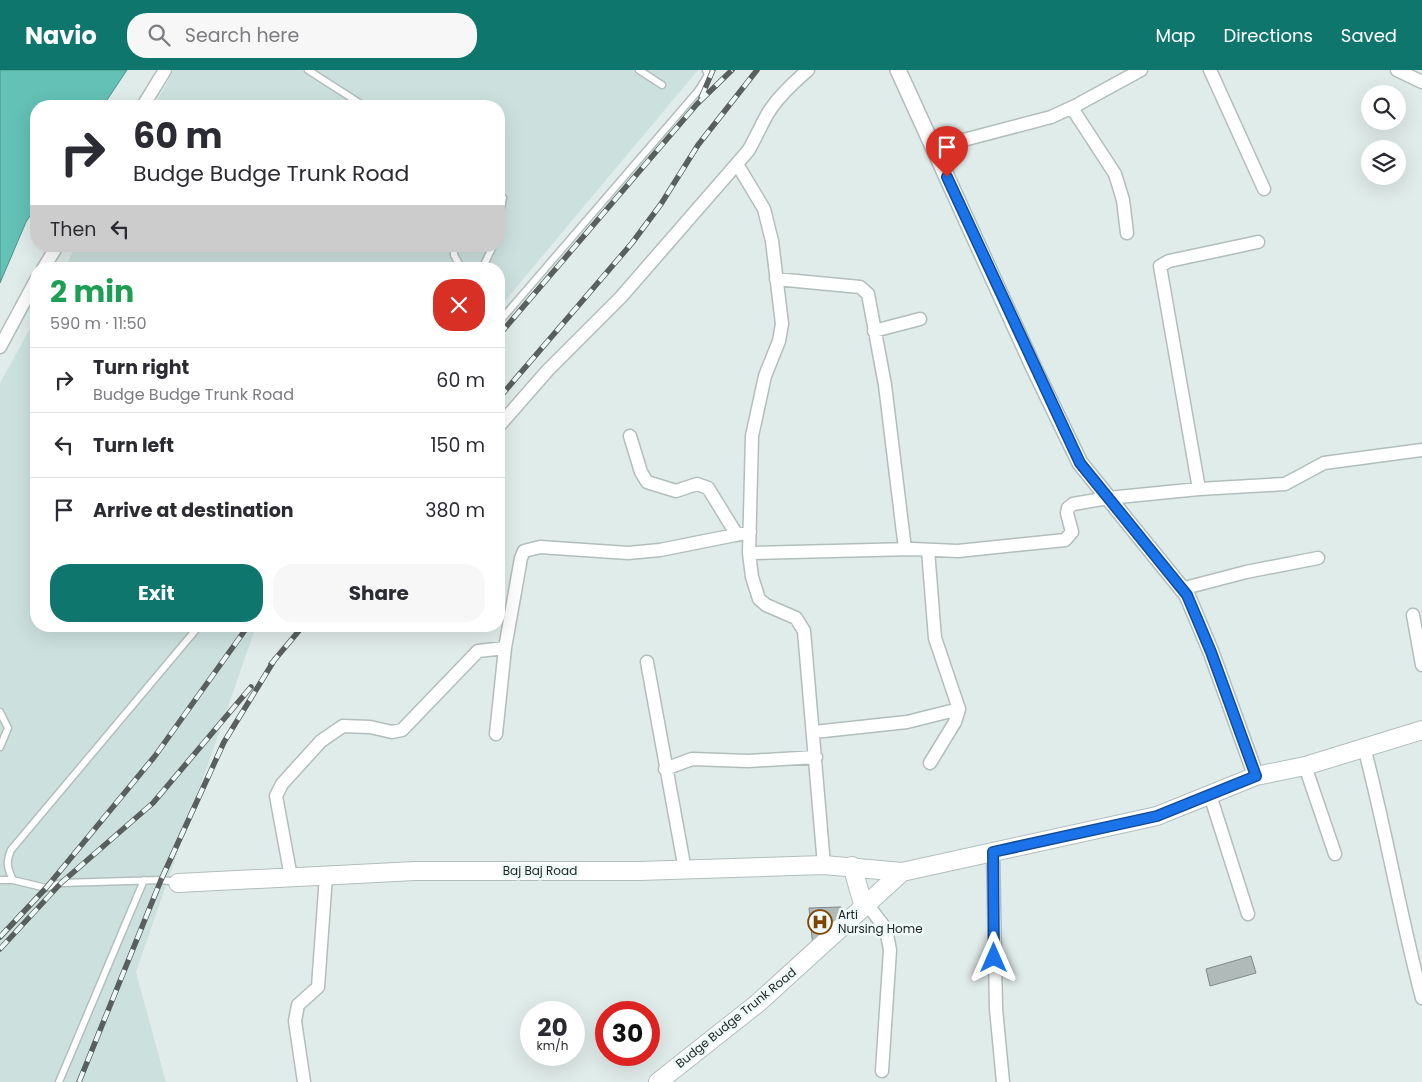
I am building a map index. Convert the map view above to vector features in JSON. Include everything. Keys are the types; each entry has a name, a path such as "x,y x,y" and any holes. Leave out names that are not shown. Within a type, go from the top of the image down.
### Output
{"main road":[{"path":"902,872 1157,816 1256,776 1305,766 1422,730"},
{"name":"Baj Baj Road","path":"178,882 415,871 684,870 824,865 852,866 902,872"},
{"path":"852,866 866,906"},
{"name":"Budge Budge Trunk Road","path":"658,1082 758,1002 902,872"}],"street":[{"path":"146,100 164,70"},
{"path":"505,419 548,370 621,297 737,164 761,130 769,112 808,70"},
{"path":"898,70 1080,463 1187,595 1211,652 1256,776"},
{"path":"933,148 1032,123 1072,108 1141,70"},
{"path":"1210,70 1264,189"},
{"path":"1397,70 1422,82"},
{"path":"1072,108 1116,174 1123,200 1127,233"},
{"path":"737,164 764,209 772,241 782,324 779,341 765,376 752,436 749,553 752,577 759,599 766,605 796,618 804,631 824,865"},
{"path":"1199,489 1160,266 1169,261 1258,242"},
{"path":"776,279 865,289 886,384 905,549"},
{"path":"0,347 30,291"},
{"path":"874,331 920,319"},
{"path":"630,436 641,472 647,482 676,491 697,484 708,488 737,535"},
{"path":"749,553 990,549 1064,540 1072,532 1067,514 1068,508 1073,504 1108,498 1199,489 1285,484 1324,463 1422,450"},
{"path":"496,734 505,648 521,558 529,548 540,547 628,553 660,550 750,532"},
{"path":"928,550 935,638 959,709 955,722 930,763"},
{"path":"1181,589 1246,572 1318,558"},
{"path":"1413,615 1422,665"},
{"path":"291,878 276,796 282,784 321,741 336,729 349,725 392,732 402,730 478,651 505,648"},
{"path":"647,662 684,870"},
{"path":"814,732 907,722 959,709"},
{"path":"1364,747 1382,813 1407,943 1422,998"},
{"path":"665,769 692,760 748,761 816,757"},
{"path":"1305,766 1335,854"},
{"path":"1210,795 1248,914"},
{"path":"993,852 996,1009 1003,1082"},
{"path":"304,1082 295,1021 298,1005 318,987 326,876"},
{"path":"866,906 886,929 890,950 884,1011 882,1072"}],"lane":[{"path":"308,70 355,100"},
{"path":"639,70 662,85"},
{"path":"505,315 698,91 708,75 706,70"},
{"path":"13,880 8,871 6,860 11,850 195,632"},
{"path":"0,712 8,728 0,746"},
{"path":"0,880 13,880 46,888 61,883 144,880 178,882"},
{"path":"59,1082 144,880"}],"shaded area":[{"path":"0,70 127,70 107,100 30,100 30,216 0,283"},
{"path":"174,70 698,70 505,301 505,262 68,262 73,252 505,252 505,100 157,100"},
{"path":"30,329 30,632 254,632 136,972 166,1082 0,1082 0,383"}],"building":[{"path":"841,907 846,920 813,947 809,908"},
{"path":"1251,956 1256,973 1210,986 1206,969"}],"railway":[{"path":"701,98 713,70"},
{"path":"505,328 697,104 732,70"},
{"path":"505,391 632,243 661,204 698,145 757,70"},
{"path":"0,937 46,888 155,756 244,632"},
{"path":"271,664 298,632"},
{"path":"79,1082 161,880 224,742 275,659"},
{"path":"0,949 61,883 153,803 251,687"}],"place":[{"name":"Arti Nursing Home","path":"820,922"}],"route":[{"path":"947,177 1033,366 1080,463 1187,595 1211,652 1256,776 1157,816 993,852 994,958"}]}
